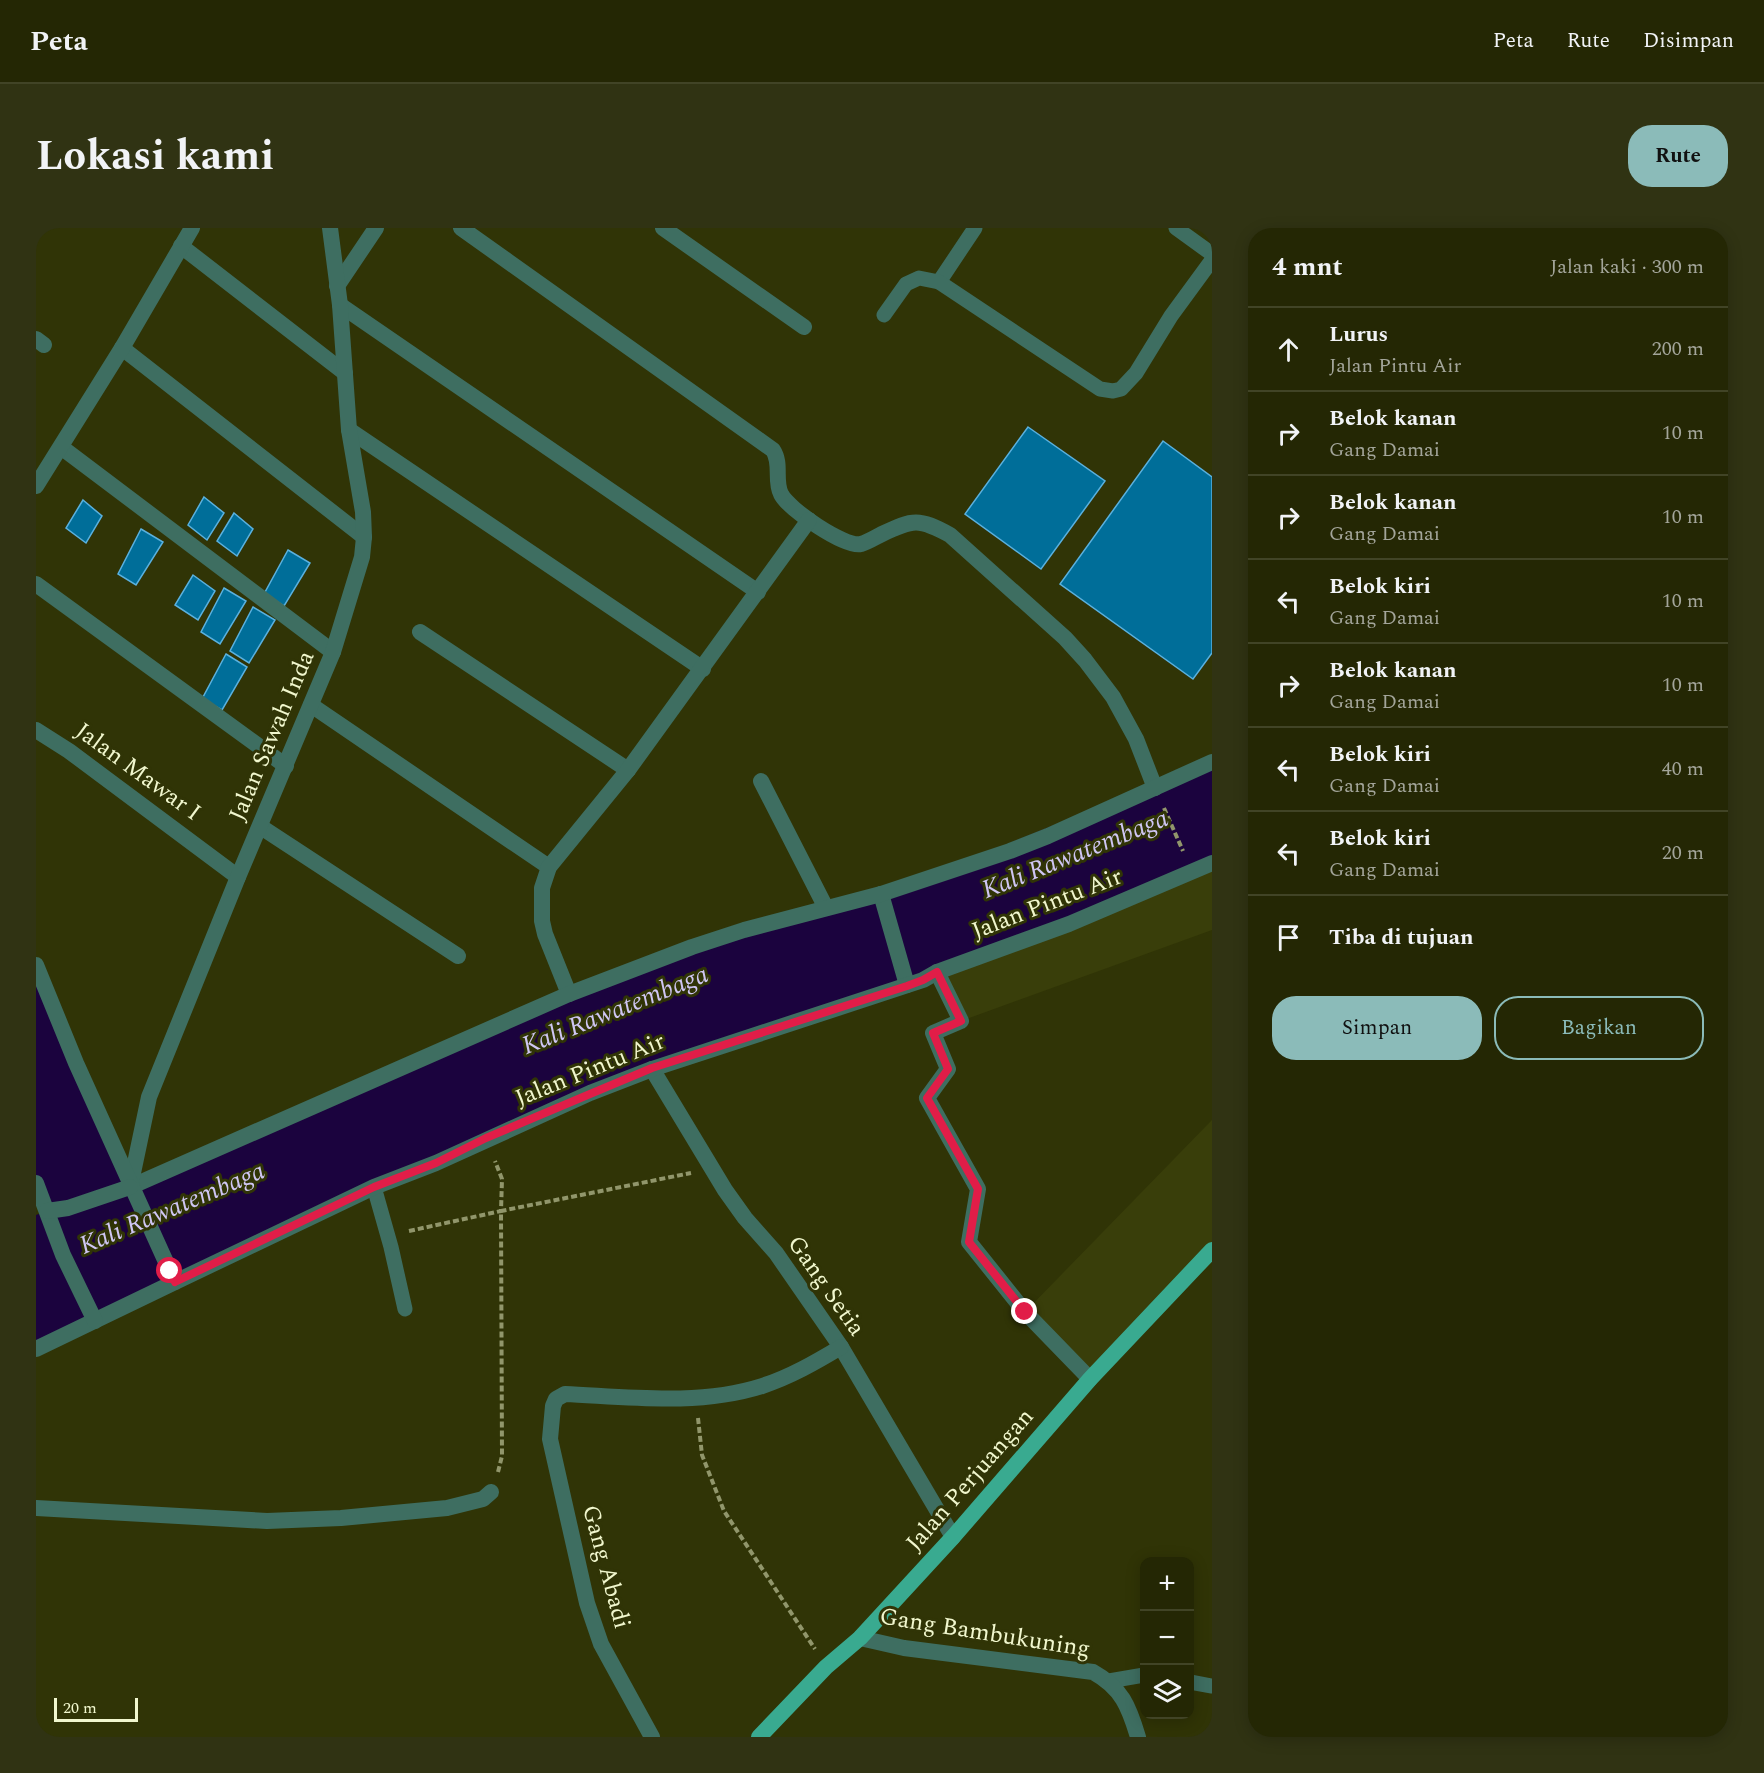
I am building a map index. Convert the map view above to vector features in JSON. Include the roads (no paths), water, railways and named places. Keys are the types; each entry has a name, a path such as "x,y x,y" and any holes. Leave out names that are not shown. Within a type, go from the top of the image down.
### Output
{"main road":[{"name":"Jalan Perjuangan","path":"759,1737 826,1667 860,1638 953,1537 1090,1379 1212,1250"}],"street":[{"path":"36,486 122,348 192,228"},
{"name":"Jalan Sawah Inda","path":"130,1187 149,1098 238,877 333,652 362,557 363,512 349,430 340,305 330,228"},
{"path":"338,286 376,228"},
{"path":"462,228 772,450 779,463 781,496 809,520 854,545 863,544 905,523 916,522 936,527 951,535 1065,638 1085,660 1113,697 1136,739 1155,788"},
{"path":"663,228 804,327"},
{"path":"181,246 345,374"},
{"path":"340,305 758,592"},
{"path":"122,348 364,537"},
{"path":"349,430 703,669"},
{"path":"61,447 333,652"},
{"path":"569,994 542,921 542,888 549,867 628,770 809,520"},
{"path":"36,584 286,766"},
{"path":"420,632 628,770"},
{"path":"311,705 549,867"},
{"name":"Jalan Mawar I","path":"36,730 69,751 238,877"},
{"path":"42,1213 68,1208 130,1187 569,994 692,947 744,930 826,908 882,898 1010,851 1212,762"},
{"path":"761,781 826,908"},
{"path":"261,827 458,956"},
{"name":"Jalan Pintu Air","path":"36,1349 374,1187 436,1163 486,1138 652,1068 907,986 937,972 1069,924 1212,863"},
{"path":"882,898 907,986"},
{"path":"36,965 76,1064 175,1282"},
{"path":"937,972 961,1021 933,1033 948,1069 927,1098 978,1189 969,1242 1025,1312 1090,1379"},
{"name":"Gang Setia","path":"652,1068 712,1169 745,1218 776,1253 841,1347 953,1537"},
{"path":"36,1183 42,1213 95,1320"},
{"name":"Gang Abadi","path":"652,1737 601,1644 587,1603 550,1439 553,1406 556,1399 565,1394 696,1397 736,1392 762,1386 791,1375 841,1347"},
{"path":"36,1508 267,1521 341,1518 447,1508 483,1499 491,1492"},
{"name":"Gang Bambukuning","path":"860,1638 904,1648 1093,1672 1109,1681 1122,1695 1138,1737"}],"lane":[{"path":"939,282 975,228"},
{"path":"1176,228 1212,254"},
{"path":"884,315 906,284 919,278 939,282 1100,389 1113,391 1122,389 1136,373 1171,316 1212,260"},
{"path":"374,1187 405,1309"},
{"path":"1109,1681 1140,1676"},
{"path":"1194,1683 1212,1686"}],"water":[{"name":"Kali Rawatembaga","path":"1212,761 1212,863 1069,924 652,1069 36,1349 36,1215 47,1211 36,1183 36,965 130,1187 569,994 899,888"}]}
